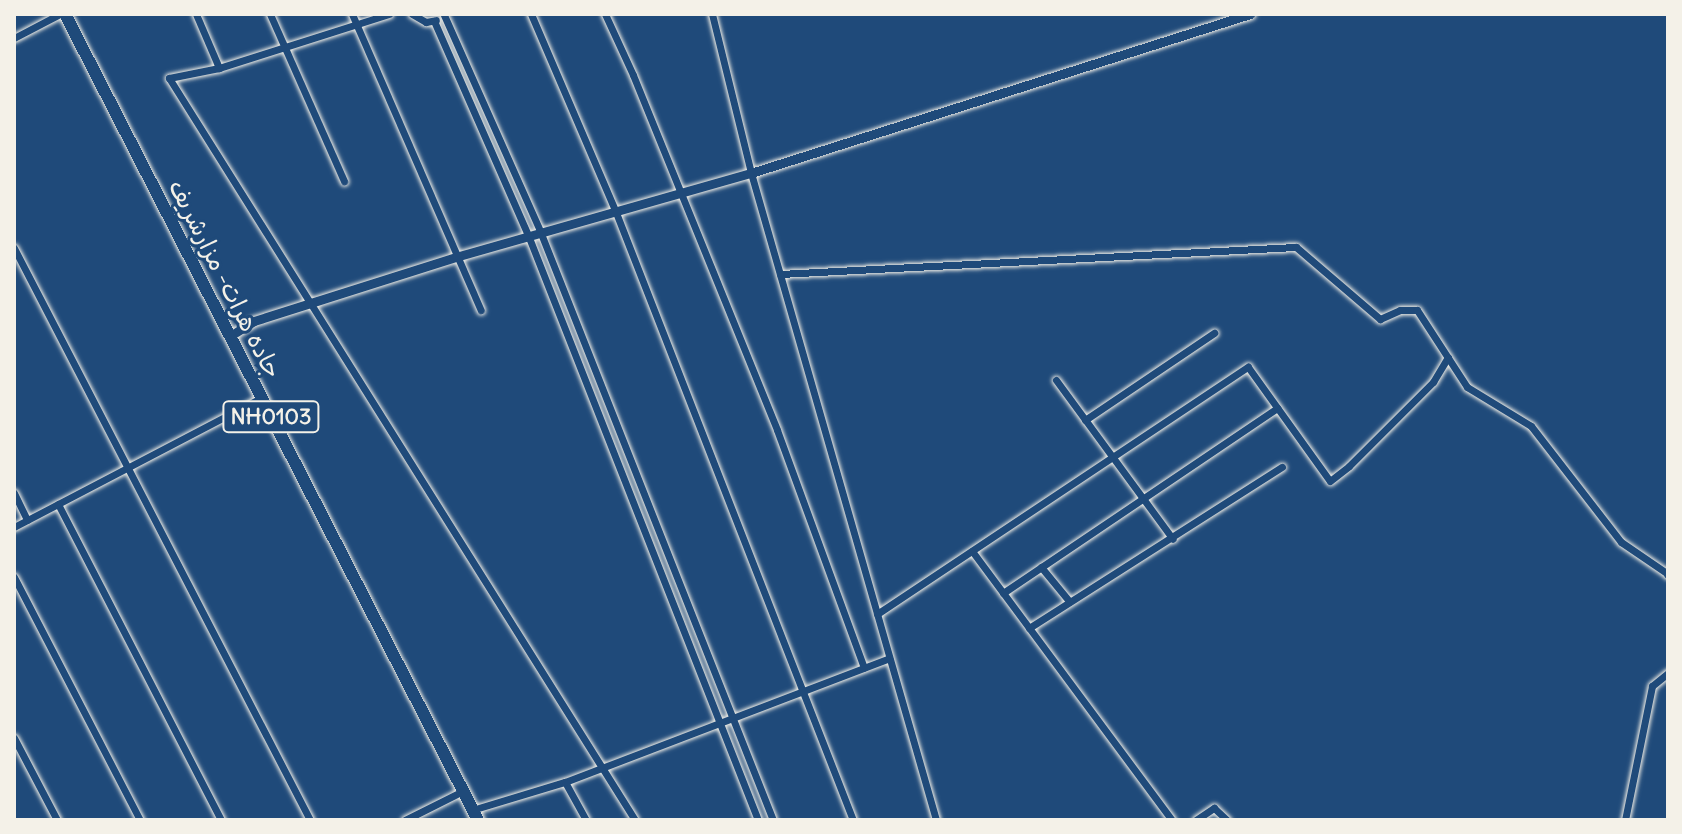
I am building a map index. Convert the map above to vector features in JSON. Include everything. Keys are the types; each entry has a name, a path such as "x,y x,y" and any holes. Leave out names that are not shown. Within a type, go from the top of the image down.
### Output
{"highway":[{"name":"جاده هرات- مزارشریف","path":"63,14 475,815"}],"street":[{"path":"14,38 63,14"},
{"path":"196,14 219,68"},
{"path":"270,14 344,181"},
{"path":"352,14 481,310"},
{"path":"389,14 219,68 169,78 635,820"},
{"path":"412,14 419,19 434,21 444,14 540,231 773,820"},
{"path":"531,14 615,210 853,820"},
{"path":"605,14 777,430 864,668"},
{"path":"712,14 751,173 936,820"},
{"path":"230,336 254,321 459,256 751,173 1250,14"},
{"path":"434,21 528,235 758,820"},
{"path":"780,274 1296,247 1380,319 1400,310 1417,310 1467,387 1531,426 1621,542 1668,574"},
{"path":"14,248 310,820"},
{"path":"1085,420 1214,333"},
{"path":"877,614 1248,367 1330,481 1433,382 1448,357"},
{"path":"1056,380 1173,539"},
{"path":"14,527 261,398"},
{"path":"1003,593 1277,408"},
{"path":"1029,628 1282,467"},
{"path":"14,493 27,520"},
{"path":"58,504 221,820"},
{"path":"972,551 1172,820"},
{"path":"1041,567 1070,602"},
{"path":"14,577 140,820"},
{"path":"475,815 889,658"},
{"path":"1625,820 1652,686 1668,673"},
{"path":"14,738 57,820"},
{"path":"565,782 586,820"},
{"path":"405,820 463,791"},
{"path":"1196,820 1214,808 1227,820"}]}
